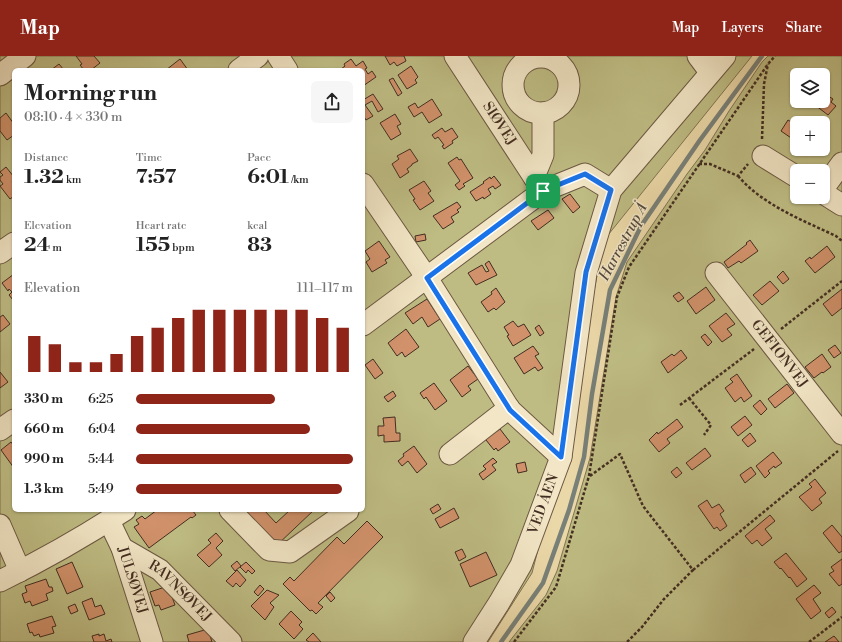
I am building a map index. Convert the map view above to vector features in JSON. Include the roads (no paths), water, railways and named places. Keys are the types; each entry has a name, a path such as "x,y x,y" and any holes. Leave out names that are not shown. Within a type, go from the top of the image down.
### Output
{"lane":[{"path":"0,76 25,56"},
{"path":"242,68 258,56"},
{"path":"278,56 286,68"},
{"name":"SIØVEJ","path":"455,56 538,184"},
{"path":"698,56 710,72"},
{"path":"365,324 427,278 538,184 585,174 611,190 725,56"},
{"path":"539,57 553,59 561,65 567,73 570,82 566,99 561,106 553,111 543,114 533,112 524,107 517,100 513,88 516,73 524,63 533,58 539,57"},
{"path":"538,184 543,155 543,114"},
{"path":"763,156 790,173"},
{"path":"830,179 842,163"},
{"path":"365,187 427,278 509,408 561,457"},
{"name":"VED ÅEN","path":"474,642 521,565 561,457 586,272 611,190"},
{"path":"830,197 842,205"},
{"path":"0,253 12,244"},
{"name":"GEFIONVEJ","path":"716,273 842,434"},
{"path":"450,454 509,408"},
{"path":"0,430 12,421"},
{"path":"232,512 270,550 290,552 347,512"},
{"path":"0,581 117,515"},
{"name":"JULSØVEJ","path":"117,515 122,548 152,642"},
{"path":"0,524 20,571"},
{"name":"RAVNSØVEJ","path":"122,548 160,570 231,642"}],"waterway":[{"name":"Harrestrup Å","path":"501,642 543,583 569,510 584,457 592,394 610,290 641,226 700,140 762,56"}]}
